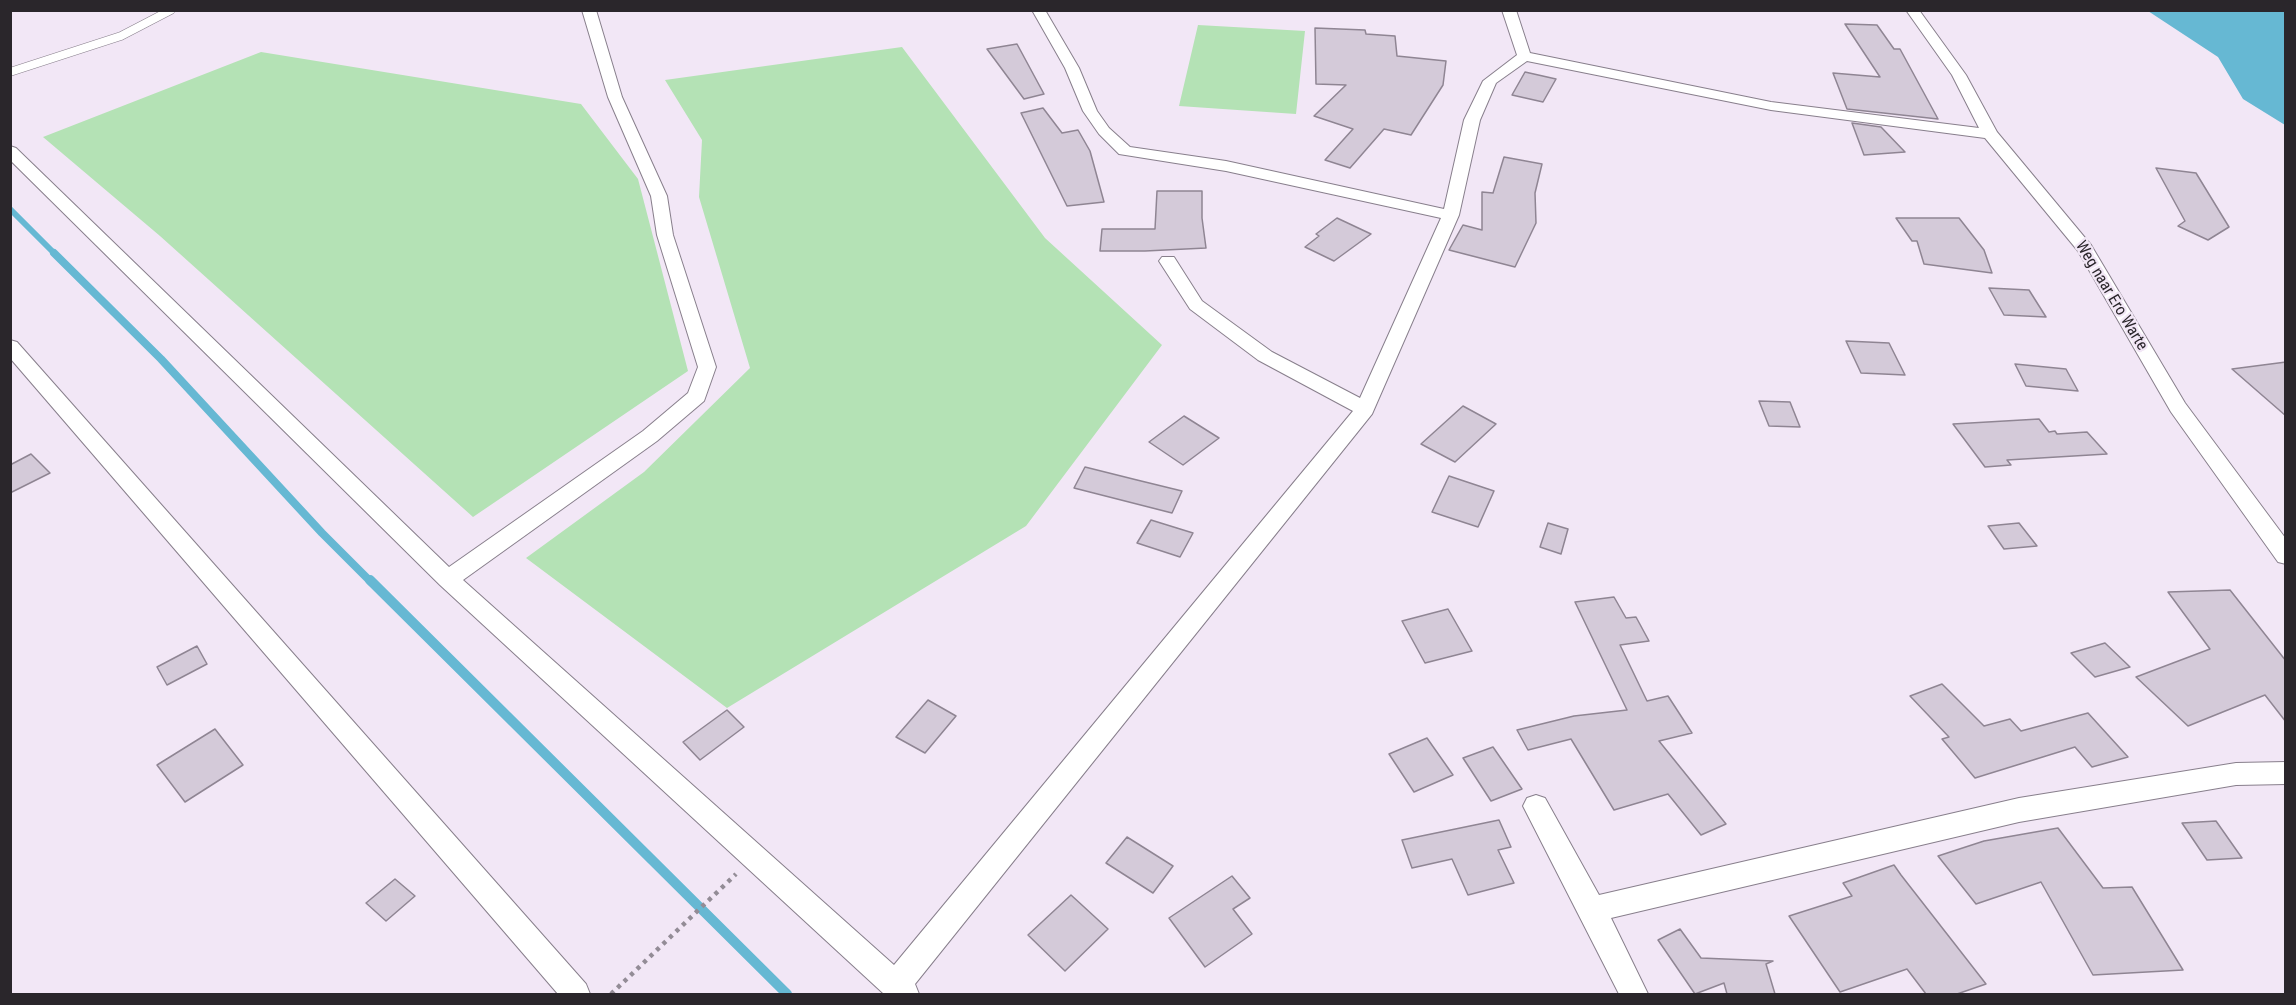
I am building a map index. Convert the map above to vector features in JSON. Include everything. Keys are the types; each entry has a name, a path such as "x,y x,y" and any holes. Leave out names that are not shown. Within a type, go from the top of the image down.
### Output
{"street":[{"path":"448,579 650,436 697,396 707,367 665,235 659,196 615,97 589,10"},
{"path":"1038,10 1072,68 1090,111 1104,131 1125,151 1226,166 1451,215"},
{"path":"1509,10 1524,56"},
{"name":"Weg naar Ero Warte","path":"1912,10 1959,75 1990,134 2085,249 2178,407 2286,556"},
{"path":"10,151 448,579 900,990 1365,409 1451,215 1472,120 1490,81 1524,56 1771,106 1990,134"},
{"path":"1168,261 1196,304 1265,356 1365,409"},
{"path":"10,346 576,994"},
{"path":"1592,909 2019,810 2236,774 2286,773"},
{"path":"1536,806 1592,909 1634,994"}],"lane":[{"path":"10,72 121,36 171,10"}],"path":[{"path":"611,994 754,857"}],"green space":[{"path":"1198,25 1305,31 1296,114 1179,106"},
{"path":"902,47 1045,238 1162,345 1026,526 727,708 526,558 644,472 750,368 699,197 702,140 665,80"},
{"path":"261,52 581,104 638,179 688,371 473,517 160,236 43,137"}],"water":[{"path":"2148,11 2285,11 2285,125 2243,99 2218,57"}],"building":[{"path":"1845,24 1877,25 1894,49 1900,49 1938,119 1847,109 1833,73 1880,77"},
{"path":"1315,28 1365,30 1366,34 1395,36 1397,56 1446,61 1443,85 1411,135 1384,129 1350,168 1325,160 1353,129 1314,116 1346,85 1316,84"},
{"path":"1017,44 1044,94 1024,99 987,49"},
{"path":"1525,72 1556,79 1543,102 1512,95"},
{"path":"1043,108 1062,133 1078,130 1090,151 1104,202 1067,206 1021,113"},
{"path":"1852,123 1881,127 1905,152 1864,155"},
{"path":"1504,157 1542,164 1535,193 1536,223 1515,267 1449,250 1463,225 1482,230 1482,192 1493,193"},
{"path":"2156,168 2196,173 2229,227 2208,240 2178,226 2185,221"},
{"path":"1157,191 1202,191 1202,218 1206,248 1100,251 1102,229 1155,229"},
{"path":"1337,218 1371,234 1334,261 1305,247 1319,236 1316,234"},
{"path":"1896,218 1959,218 1984,250 1992,273 1924,264 1917,241 1912,241"},
{"path":"1989,288 2029,290 2046,317 2004,315"},
{"path":"1846,341 1889,343 1905,375 1861,373"},
{"path":"2286,362 2286,416 2232,369"},
{"path":"2015,364 2066,369 2078,391 2026,386"},
{"path":"1759,401 1790,402 1800,427 1769,426"},
{"path":"1463,406 1496,424 1455,462 1421,444"},
{"path":"1184,416 1219,438 1183,465 1149,442"},
{"path":"2039,419 2049,432 2055,431 2057,434 2087,432 2107,454 2007,460 2011,465 1985,467 1953,424"},
{"path":"31,454 50,473 10,493 10,465"},
{"path":"1085,467 1182,491 1172,513 1074,488"},
{"path":"1449,476 1494,491 1478,527 1432,512"},
{"path":"1151,520 1193,533 1180,557 1137,543"},
{"path":"1548,523 1568,529 1561,554 1540,547"},
{"path":"2019,523 2037,546 2004,549 1988,526"},
{"path":"2230,590 2286,661 2286,722 2265,695 2188,726 2136,677 2210,649 2168,592"},
{"path":"1614,597 1626,618 1636,617 1649,641 1620,645 1647,701 1668,696 1692,733 1659,741 1726,824 1701,835 1668,794 1614,810 1571,739 1528,750 1517,730 1574,716 1627,710 1575,602"},
{"path":"1448,609 1472,651 1425,663 1402,621"},
{"path":"2105,643 2130,667 2095,677 2071,653"},
{"path":"197,646 207,664 167,685 157,667"},
{"path":"1942,684 1984,726 2010,719 2021,731 2088,713 2128,757 2092,767 2075,747 1975,778 1942,739 1949,737 1910,696"},
{"path":"928,700 956,716 925,753 896,737"},
{"path":"727,710 744,727 700,760 683,742"},
{"path":"215,729 243,765 185,802 157,765"},
{"path":"1427,738 1453,775 1414,792 1389,754"},
{"path":"1493,747 1522,789 1491,801 1463,758"},
{"path":"1499,820 1511,847 1498,850 1514,883 1468,895 1452,859 1412,868 1402,840"},
{"path":"2216,821 2242,858 2207,860 2182,823"},
{"path":"2058,828 2103,888 2132,887 2183,970 2093,975 2041,882 1976,904 1938,856 1984,841"},
{"path":"1127,837 1173,866 1153,893 1106,863"},
{"path":"1894,865 1986,984 1957,994 1926,994 1907,969 1840,992 1789,916 1852,896 1843,883"},
{"path":"1232,876 1250,898 1233,909 1252,934 1205,967 1169,918"},
{"path":"395,879 415,896 386,921 366,903"},
{"path":"1071,895 1108,929 1065,971 1028,935"},
{"path":"1680,929 1701,958 1773,961 1766,964 1775,994 1727,994 1724,983 1695,994 1658,940"}],"waterway":[{"path":"10,209 54,253"},
{"path":"54,253 161,359 322,533 371,582"},
{"path":"370,580 787,994"}]}
